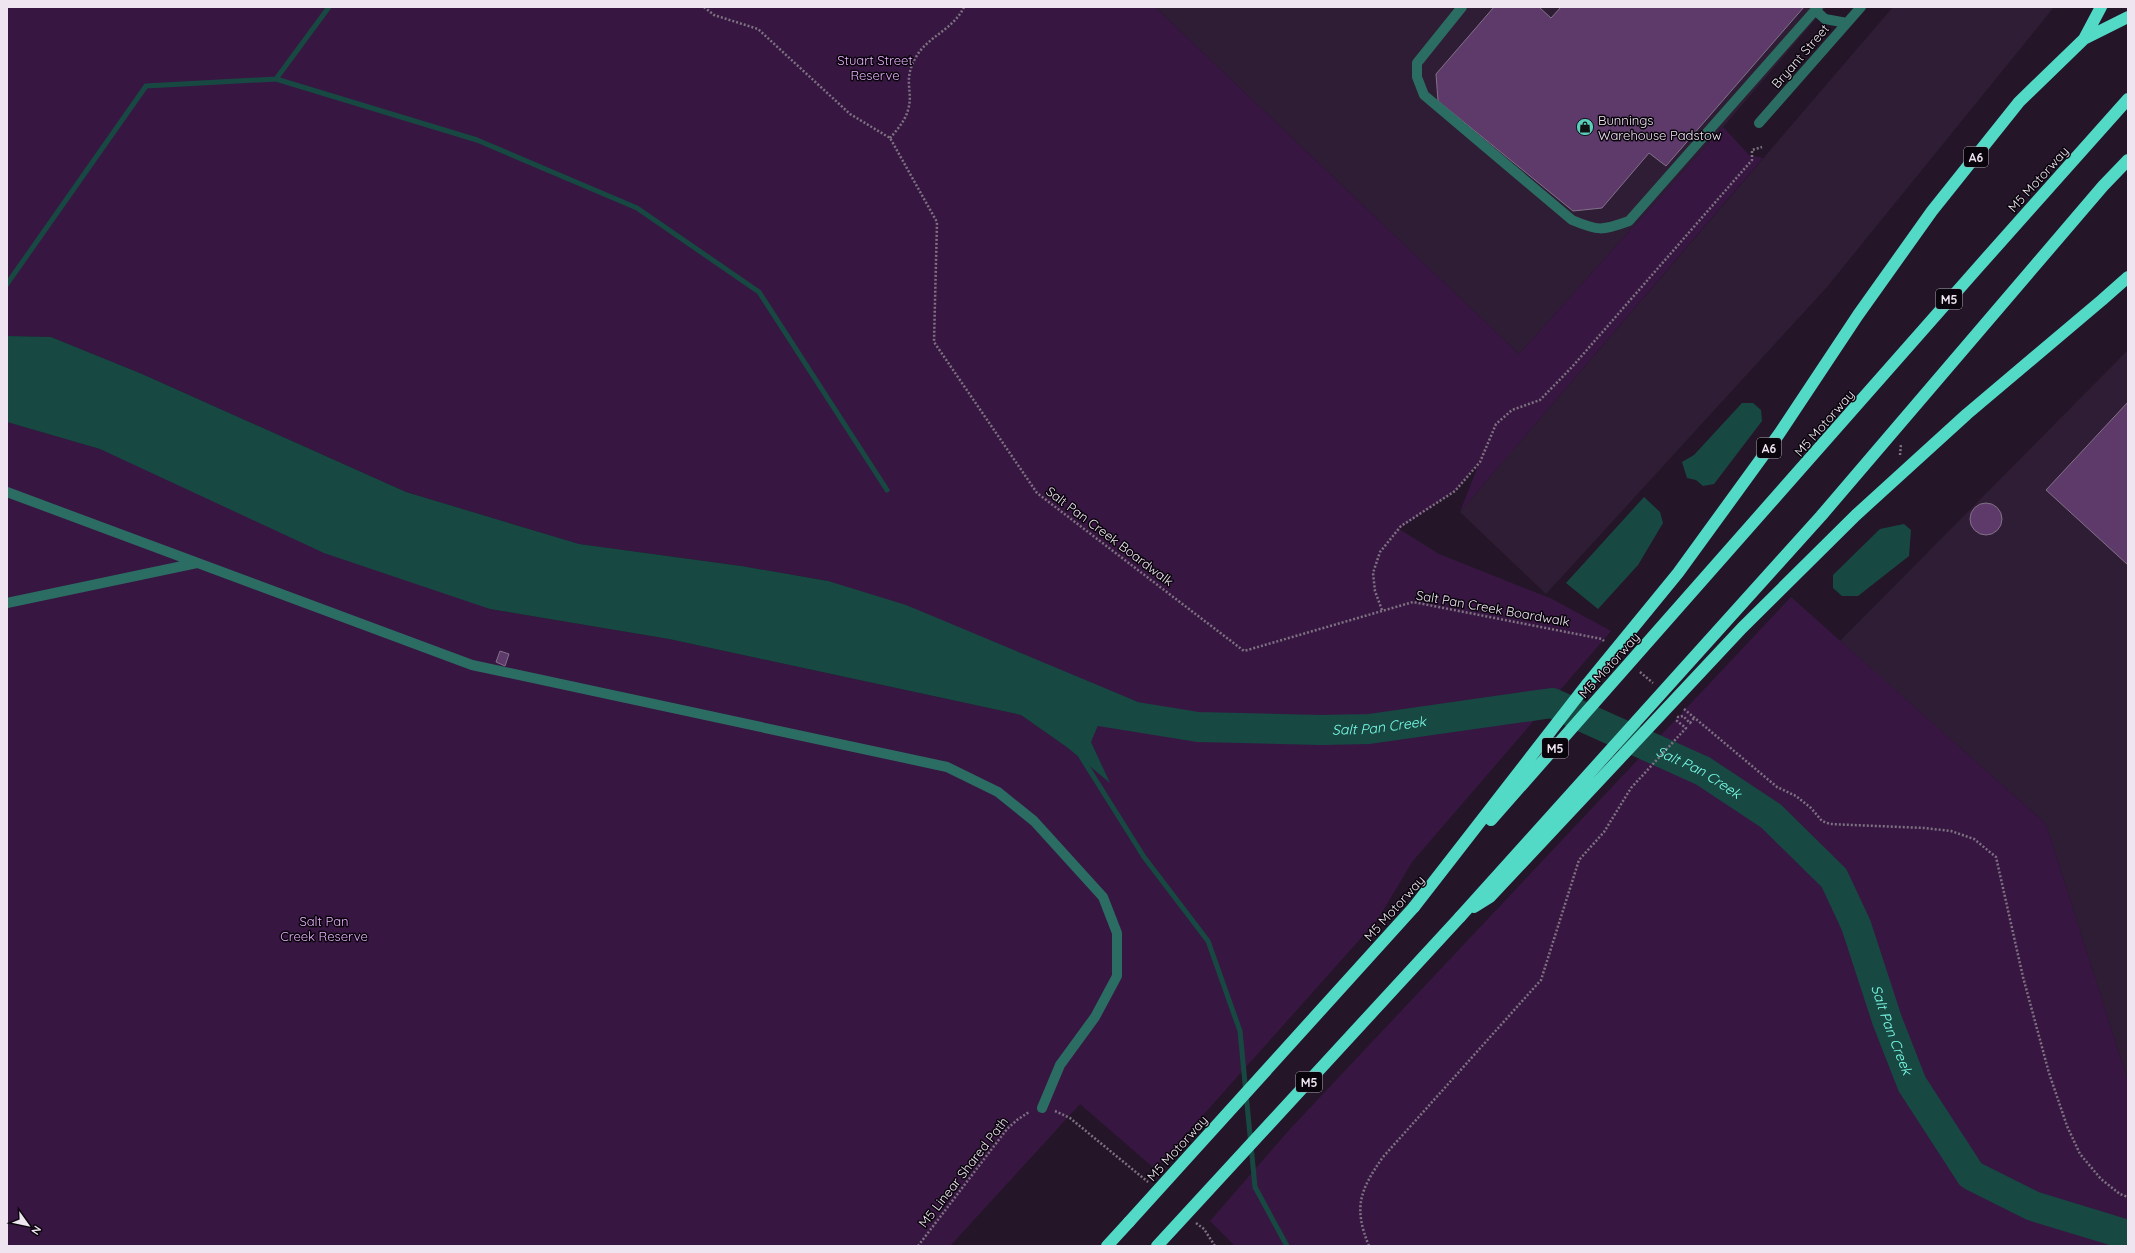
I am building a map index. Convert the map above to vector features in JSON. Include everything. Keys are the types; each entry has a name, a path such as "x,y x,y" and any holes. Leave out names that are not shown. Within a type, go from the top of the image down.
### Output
{"highway":[{"name":"A6","path":"2084,39 2101,7"},
{"name":"A6","path":"1414,907 1584,689 1678,572 1779,434 1858,316 1932,211 2019,102 2084,39 2128,17"},
{"name":"M5 Motorway","path":"1107,1246 1414,907 1696,589 1964,282 2128,99"},
{"name":"M5","path":"1157,1246 1460,917 1730,618 1821,516 2103,186 2128,160"},
{"name":"M5","path":"1460,917 1490,897 1742,628 1851,520 1972,409 2102,300 2128,276"}],"street":[{"path":"1462,7 1423,53 1417,63 1417,78 1424,94 1572,220 1591,228 1607,229 1629,221 1817,8 1825,19 1848,23"},
{"name":"Bryant Street","path":"1759,123 1861,7"},
{"path":"7,492 472,666 947,767 998,792 1034,821 1103,897 1117,933 1117,976 1095,1017 1060,1065 1042,1108"},
{"path":"7,602 197,563"}],"path":[{"path":"704,7 714,15 758,29 850,114 890,138 903,121 908,109 908,80 910,68 916,56 924,46 953,24 964,7"},
{"name":"Salt Pan Creek Boardwalk","path":"890,138 938,222 934,342 1037,493 1244,652 1413,602 1602,639 1608,644"},
{"path":"1382,610 1375,590 1373,573 1380,552 1402,526 1455,491 1480,462 1496,424 1512,410 1540,400 1572,367 1752,160 1752,150 1762,147"},
{"path":"1899,476 1903,420"},
{"path":"1636,668 1654,683"},
{"path":"1683,708 1777,787 1801,800 1822,821 1830,824 1951,831 1974,839 1996,857 2025,984 2049,1073 2067,1126 2080,1154 2101,1179 2120,1194 2128,1197"},
{"path":"1370,1246 1360,1210 1361,1196 1367,1180 1383,1157 1541,980 1579,860 1604,832 1631,788 1686,728 1677,721 1678,717 1683,716 1690,722 1694,718"},
{"path":"1042,1108 1052,1110 1070,1118 1150,1184"},
{"name":"M5 Linear Shared Path","path":"918,1246 1007,1129 1025,1114 1042,1108"},
{"path":"1192,1219 1204,1229 1215,1246"}],"shaded area":[{"path":"1155,7 1826,7 1723,127 1519,354"},
{"path":"1893,7 2054,7 1827,287 1546,594 1460,512"},
{"path":"7,336 51,337 142,374 406,492 579,544 741,566 828,581 906,605 1138,702 1105,709 1091,742 1110,783 1068,748 1021,715 669,639 490,609 324,553 100,449 7,422"},
{"path":"2128,350 2128,1081 2046,824 1840,641"},
{"path":"1742,403 1753,403 1761,410 1762,421 1714,484 1703,486 1696,480 1687,478 1682,462 1694,455"},
{"path":"1644,497 1660,512 1663,523 1638,565 1598,609 1566,583"},
{"path":"1904,524 1911,530 1909,556 1858,596 1842,596 1833,588 1833,575 1880,529"}],"green space":[{"path":"7,7 1155,7 1519,354 1723,127 1749,155 1763,158 1460,512 1479,463 1455,491 1399,529 1439,554 1552,599 1611,631 1412,862 1378,919 1155,1169 1080,1104 950,1246 7,1246 7,422 100,449 490,609 669,639 1021,715 1068,748 1109,782 1091,742 1105,709 1138,702 828,581 741,566 579,544 406,492 142,374 51,337 7,336"},
{"path":"1791,597 2046,824 2128,1081 2128,1246 1235,1246 1210,1221 1291,1128"}],"building":[{"name":"Bunnings Warehouse Padstow","path":"1494,7 1539,7 1551,18 1561,7 1804,7 1666,166 1649,153 1602,208 1573,211 1438,101 1436,74"},
{"path":"2128,402 2128,565 2046,490"},
{"path":"1983,503 1989,503 1998,507 2002,519 1998,531 1989,535 1983,535 1974,531 1970,522 1970,516 1974,507"},
{"path":"500,651 509,654 505,666 496,662"}],"waterway":[{"path":"276,79 329,7"},
{"path":"7,284 146,86 276,79 477,140 637,208 759,292 887,490"},
{"name":"Salt Pan Creek","path":"1062,705 1198,727 1321,730 1369,729 1552,703 1703,771 1771,816 1834,878 1856,925 1887,1020 1912,1084 1971,1175 2033,1206 2128,1235"},
{"path":"1080,755 1144,857 1208,941 1240,1031 1255,1187 1287,1246"}],"place":[{"name":"Bunnings Warehouse Padstow","path":"1585,127"}],"park label":[{"name":"Stuart Street Reserve","path":"875,68"},
{"name":"Salt Pan Creek Reserve","path":"324,928"}]}
